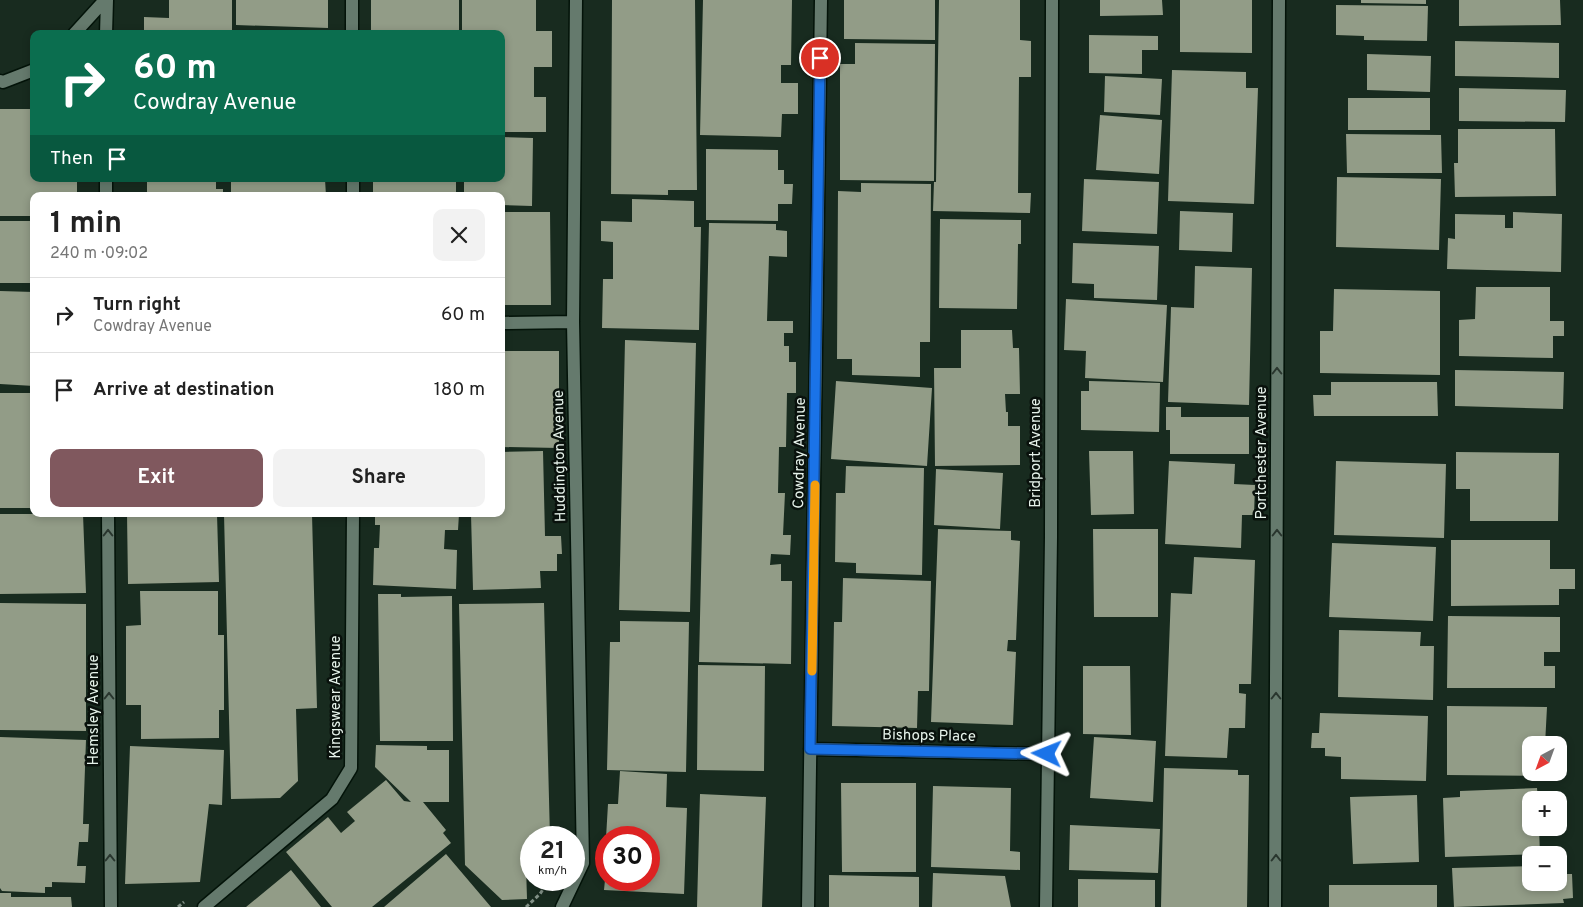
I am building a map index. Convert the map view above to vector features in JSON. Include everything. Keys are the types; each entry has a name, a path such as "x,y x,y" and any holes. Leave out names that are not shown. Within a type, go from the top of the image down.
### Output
{"street":[{"path":"78,30 106,0"},
{"path":"106,0 106,30"},
{"path":"352,0 352,30"},
{"name":"Huddington Avenue","path":"562,907 582,863 573,322 576,0"},
{"name":"Cowdray Avenue","path":"808,907 821,0"},
{"name":"Bridport Avenue","path":"1046,907 1051,527 1052,0"},
{"name":"Portchester Avenue","path":"1275,907 1279,0"},
{"path":"0,81 3,82 30,72"},
{"path":"505,323 573,322"},
{"name":"Hemsley Avenue","path":"108,517 110,907"},
{"name":"Kingswear Avenue","path":"204,907 332,799 351,768 353,517"},
{"name":"Bishops Place","path":"810,749 1047,754"}],"path":[{"path":"526,907 542,891"},
{"path":"178,907 186,901"}],"building":[{"path":"169,0 232,0 232,30 144,30 144,17 169,18"},
{"path":"236,0 328,0 328,28 236,25"},
{"path":"371,0 459,0 459,30 371,30"},
{"path":"462,0 536,0 536,31 552,31 552,67 534,67 534,97 546,97 546,132 505,132 505,30 462,30"},
{"path":"612,0 695,0 697,190 668,190 668,195 611,194"},
{"path":"703,0 792,0 791,65 781,65 781,83 798,83 798,114 782,114 781,137 700,135"},
{"path":"844,0 935,0 935,40 844,39"},
{"path":"939,0 1020,0 1020,40 1031,41 1031,77 1019,77 1018,193 1031,193 1030,213 933,211 934,182 936,182"},
{"path":"1100,0 1162,0 1163,15 1100,16"},
{"path":"1180,0 1252,0 1252,53 1180,52"},
{"path":"1361,0 1426,0 1426,4 1361,3"},
{"path":"1459,0 1560,0 1561,25 1459,26"},
{"path":"1336,5 1428,6 1427,41 1364,40 1364,36 1336,35"},
{"path":"1089,35 1158,36 1158,50 1142,50 1142,74 1089,73"},
{"path":"1455,41 1559,43 1559,78 1455,76"},
{"path":"855,43 935,44 934,181 840,180 840,64 855,64"},
{"path":"1367,54 1431,56 1430,92 1367,90"},
{"path":"1172,70 1246,72 1246,88 1258,88 1254,204 1168,201"},
{"path":"1105,76 1162,79 1160,115 1104,112"},
{"path":"1459,88 1566,90 1565,122 1459,121"},
{"path":"1348,98 1430,98 1430,130 1348,130"},
{"path":"0,109 30,109 30,182 77,182 77,192 30,192 30,216 0,216"},
{"path":"1100,115 1162,120 1159,174 1096,170"},
{"path":"1458,129 1555,129 1556,196 1455,197 1454,163 1458,163"},
{"path":"1346,134 1441,135 1442,173 1347,173"},
{"path":"505,137 533,138 532,206 505,205 505,192 464,192 464,182 505,182"},
{"path":"706,149 778,150 778,170 784,170 784,184 793,184 792,204 778,204 778,221 706,220"},
{"path":"1337,177 1441,179 1439,250 1336,247"},
{"path":"1084,179 1159,182 1157,234 1082,231"},
{"path":"147,182 216,182 216,189 223,189 223,192 147,192"},
{"path":"231,182 325,182 326,192 231,192"},
{"path":"373,182 456,182 456,192 373,192"},
{"path":"861,183 931,184 930,342 920,342 920,377 852,375 852,359 837,359 838,191 861,192"},
{"path":"632,199 694,201 694,227 701,227 699,330 602,328 603,279 613,279 613,242 601,241 601,221 632,222"},
{"path":"1180,211 1233,213 1232,252 1179,250"},
{"path":"505,212 550,212 551,305 505,305"},
{"path":"1513,212 1562,214 1561,272 1447,269 1448,238 1455,239 1455,214 1505,215 1505,228 1513,228"},
{"path":"940,219 1021,220 1021,244 1018,244 1017,309 939,308"},
{"path":"0,221 30,221 30,283 0,283"},
{"path":"709,223 776,224 776,230 787,231 787,257 769,256 767,321 793,321 793,333 784,333 784,346 789,346 789,362 796,362 796,393 787,393 786,447 779,447 778,493 785,493 783,535 791,535 790,555 771,554 770,565 781,564 781,581 792,581 791,664 699,662"},
{"path":"1073,243 1159,246 1157,300 1094,298 1094,284 1072,283"},
{"path":"1195,266 1252,268 1249,405 1168,402 1171,307 1194,308"},
{"path":"1476,287 1550,287 1550,321 1564,321 1564,336 1553,336 1553,358 1459,356 1459,320 1475,319"},
{"path":"1334,289 1440,291 1440,375 1320,373 1320,331 1333,331"},
{"path":"0,291 30,292 30,386 0,384"},
{"path":"1066,299 1167,305 1163,382 1085,378 1086,351 1064,350"},
{"path":"961,330 1012,330 1013,348 1019,348 1020,394 1005,394 1006,412 1008,412 1008,426 1020,426 1020,465 935,466 934,368 961,368"},
{"path":"625,340 696,343 690,612 619,610"},
{"path":"505,351 559,351 559,448 505,447"},
{"path":"1455,370 1564,372 1563,409 1455,406"},
{"path":"836,381 932,388 927,466 831,459"},
{"path":"1089,381 1160,383 1159,432 1081,430 1081,391 1089,391"},
{"path":"1331,382 1437,382 1438,416 1314,416 1313,395 1331,395"},
{"path":"0,393 30,393 30,508 0,508"},
{"path":"1166,407 1181,407 1181,417 1249,417 1249,454 1170,454 1170,430 1166,430"},
{"path":"543,451 545,536 561,536 562,554 557,554 557,571 540,571 541,588 473,590 471,517 505,517 505,452"},
{"path":"1089,451 1133,451 1134,514 1091,515"},
{"path":"1456,452 1559,453 1558,521 1470,521 1470,489 1456,489"},
{"path":"1169,461 1235,464 1234,484 1255,485 1254,515 1242,515 1241,548 1165,544"},
{"path":"1336,461 1446,464 1444,538 1334,535"},
{"path":"846,466 924,468 922,575 856,573 856,563 835,562 836,493 845,493"},
{"path":"936,469 1003,473 1000,529 934,525"},
{"path":"0,514 30,514 30,517 83,517 86,593 0,594"},
{"path":"127,517 217,517 219,582 128,584"},
{"path":"224,517 312,517 317,708 296,709 298,781 280,798 231,799"},
{"path":"375,517 459,517 458,530 445,530 444,549 457,550 456,589 373,585 374,548 379,548 380,525 375,525"},
{"path":"938,529 1011,531 1011,540 1020,541 1016,640 1008,640 1007,651 1016,652 1013,725 931,722"},
{"path":"1093,529 1158,529 1158,617 1094,617"},
{"path":"1451,540 1550,540 1550,569 1575,569 1575,589 1559,589 1559,605 1451,606"},
{"path":"1332,543 1436,547 1433,621 1329,617"},
{"path":"1194,557 1255,560 1251,684 1239,684 1239,693 1246,694 1245,728 1229,728 1227,758 1165,756 1171,593 1192,594"},
{"path":"843,578 931,581 929,691 918,691 917,728 832,726 834,622 842,622"},
{"path":"140,591 218,591 218,635 224,635 224,710 219,710 219,738 141,739 141,705 126,705 126,626 141,625"},
{"path":"378,594 401,594 401,597 452,596 453,741 380,741"},
{"path":"0,603 86,604 86,731 0,730"},
{"path":"544,603 550,826 520,826 520,891 527,891 527,899 502,900 465,865 459,604"},
{"path":"1448,616 1560,617 1560,652 1544,652 1544,666 1555,666 1555,688 1447,688"},
{"path":"620,621 689,622 686,772 607,770 610,642 620,642"},
{"path":"1339,630 1421,632 1420,646 1434,646 1433,700 1338,697"},
{"path":"698,665 765,666 764,771 697,770"},
{"path":"1083,666 1130,666 1131,735 1083,734"},
{"path":"1447,706 1547,707 1545,736 1522,736 1522,776 1447,775"},
{"path":"1320,713 1428,716 1426,781 1341,779 1341,757 1325,756 1325,748 1311,748 1312,733 1319,733"},
{"path":"0,737 86,740 83,824 89,824 88,842 79,842 77,866 86,866 85,883 52,882 52,887 45,887 45,893 2,891 0,888"},
{"path":"1094,737 1156,741 1153,802 1090,798"},
{"path":"376,745 427,746 427,750 449,750 449,802 423,802 446,830 443,833 451,843 372,907 332,907 286,852 328,817 341,833 355,821 347,812 386,780 404,801 411,802 375,767"},
{"path":"130,746 224,750 222,805 209,804 200,882 125,884"},
{"path":"1164,768 1238,770 1238,775 1249,775 1247,907 1161,907"},
{"path":"620,771 667,774 666,807 687,808 684,894 624,891 660,891 660,826 607,826 608,804 618,804"},
{"path":"841,783 916,783 916,872 842,872"},
{"path":"933,786 1011,788 1010,851 1020,852 1020,870 931,867"},
{"path":"1537,788 1537,791 1522,791 1522,836 1539,836 1540,846 1522,846 1522,855 1445,857 1443,798 1460,797 1460,791"},
{"path":"700,794 766,797 762,907 697,907"},
{"path":"1417,795 1419,862 1353,864 1350,797"},
{"path":"1070,825 1160,829 1158,873 1069,870"},
{"path":"446,854 491,907 384,907"},
{"path":"1522,866 1522,891 1567,891 1567,874 1572,874 1573,898 1563,899 1564,903 1454,907 1452,868"},
{"path":"291,870 321,907 246,907"},
{"path":"933,873 1005,876 1011,907 932,907"},
{"path":"829,875 919,877 919,907 829,907"},
{"path":"1078,879 1155,880 1155,907 1078,907"},
{"path":"1329,885 1437,885 1437,907 1329,907"},
{"path":"0,893 11,893 11,897 71,897 72,907 0,907"}],"slow traffic":[{"path":"812,671 815,485"}],"route":[{"path":"820,58 810,749 1047,754"}]}
